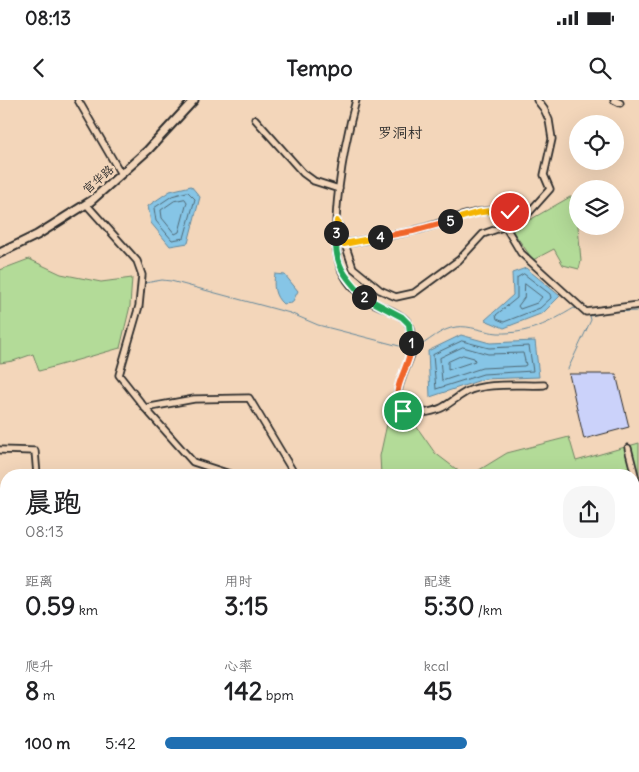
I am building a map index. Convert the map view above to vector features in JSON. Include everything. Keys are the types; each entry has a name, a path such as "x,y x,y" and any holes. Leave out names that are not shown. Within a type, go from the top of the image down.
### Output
{"main road":[{"name":"官华路","path":"0,253 37,235 86,204 148,150 194,100"}],"street":[{"path":"78,100 121,174"},
{"path":"356,100 347,135 339,189 336,240 339,262 344,275 365,298 402,317 409,324 412,349 398,388 398,405 403,411 412,415 436,411 476,388 544,385"},
{"path":"337,221 353,268 380,290 396,297 414,293 459,260 483,234 517,222 525,217 550,189 544,175 552,139 549,120 537,100"},
{"path":"614,100 620,103"},
{"path":"255,119 303,173 314,182 339,189"},
{"path":"86,204 137,261 142,275 139,306 119,376 192,462 215,469"},
{"path":"344,244 413,231 477,212 499,210 510,212 517,222"},
{"path":"506,226 521,253 586,312 639,304"},
{"path":"145,408 194,398 249,398 291,469"},
{"path":"628,448 633,469"},
{"path":"0,450 35,451 36,469"}],"green space":[{"path":"569,198 569,235 579,235 581,261 579,269 563,265 554,249 533,260 512,230"},
{"path":"29,259 61,274 101,282 132,278 130,306 120,348 39,371 33,354 0,363 0,270"},
{"path":"414,423 435,453 456,469 381,469 380,456 387,424"},
{"path":"569,437 576,461 639,443 639,469 481,469 507,453"}],"water":[{"path":"191,186 200,197 188,243 170,246 151,223 148,206 170,191"},
{"path":"526,268 560,296 543,313 504,328 485,320 513,295 512,273"},
{"path":"275,274 285,275 298,291 292,303 283,304 278,298 274,287"},
{"path":"461,335 490,343 535,341 539,377 484,379 430,397 428,351"}],"building":[{"path":"569,374 616,374 629,427 584,439"}],"waterway":[{"path":"145,283 162,280 171,281 290,313 318,325 411,349"},
{"path":"415,349 450,328 466,327 498,333 519,332 547,323 574,308 579,310"},
{"path":"568,369 591,320 590,316 609,312 639,311"}],"district":[{"name":"罗洞村","path":"400,132"}],"route":[{"path":"403,411 398,405 398,388 412,351 409,324 402,317 365,298 344,275 339,262 336,240 337,221 344,244 440,225 477,212 499,210 510,212"}]}
